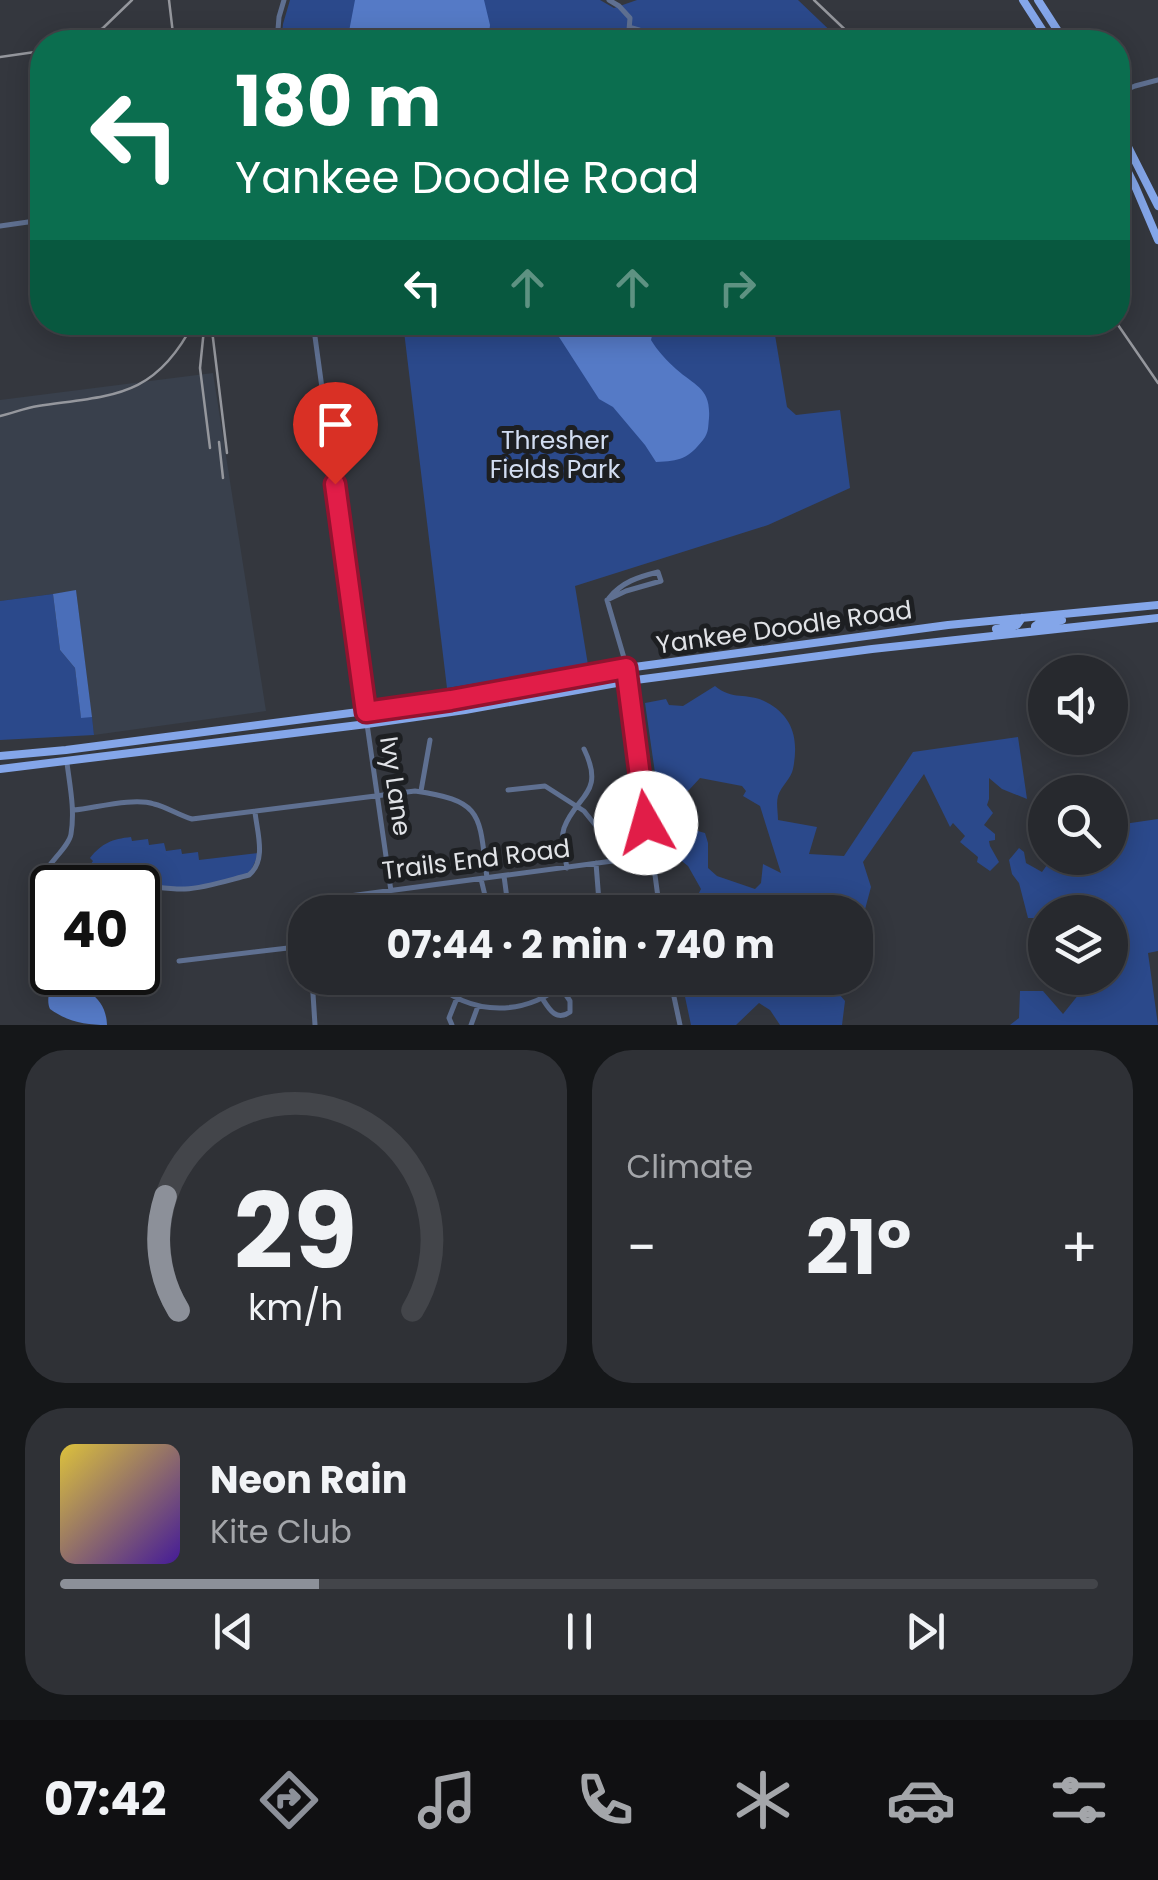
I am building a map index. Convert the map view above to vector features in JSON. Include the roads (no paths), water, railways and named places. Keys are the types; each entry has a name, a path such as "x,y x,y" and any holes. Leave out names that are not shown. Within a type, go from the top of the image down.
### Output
{"main road":[{"path":"1022,0 1042,30"},
{"path":"1038,0 1057,30"},
{"path":"1130,151 1158,206"},
{"path":"1130,176 1158,240"},
{"name":"Yankee Doodle Road","path":"0,756 366,712 626,668 948,625 1158,605"},
{"path":"1035,630 1036,625 1046,622 1145,607"},
{"path":"915,644 917,639 1012,627 1020,624 1022,618"},
{"name":"Yankee Doodle Road","path":"0,770 368,724 628,681 1158,618"},
{"path":"368,724 377,716 451,700"},
{"path":"254,738 353,720 366,712"}],"street":[{"path":"278,30 284,0"},
{"path":"609,0 630,18 630,30"},
{"path":"631,27 639,30"},
{"path":"1130,90 1158,80"},
{"path":"0,226 30,222"},
{"path":"315,335 366,712"},
{"path":"658,572 661,581 607,600 618,586 658,572"},
{"path":"607,600 626,668 657,895"},
{"name":"Ivy Lane","path":"368,724 391,895"},
{"path":"420,792 430,740"},
{"path":"567,868 562,842 564,828 590,789 592,776 584,748"},
{"path":"49,865 71,840 74,810 67,762"},
{"path":"508,790 545,786 596,823 605,837"},
{"path":"74,810 143,802 192,819 420,792 460,800 474,813 481,834 486,895"},
{"path":"160,886 185,889 249,875 257,869 260,860 255,812"},
{"name":"Trails End Road","path":"355,895 651,856"},
{"path":"596,863 599,895"},
{"path":"504,875 507,895"},
{"path":"179,961 288,948"},
{"path":"313,995 315,1025"},
{"path":"452,995 490,1008 512,1008 546,995"},
{"path":"542,998 554,1014 565,1016 570,1012 566,995"},
{"path":"674,995 680,1025"},
{"path":"452,1025 449,1018 457,998"},
{"path":"471,1025 478,1006"}],"railway":[{"path":"99,30 132,0"},
{"path":"169,0 173,30"},
{"path":"814,0 845,30"},
{"path":"0,57 30,53"},
{"path":"0,416 129,389 164,366 186,335"},
{"path":"203,335 200,368 210,448"},
{"path":"213,335 227,453"},
{"path":"1125,335 1158,383"},
{"path":"219,442 223,478"}],"park label":[{"name":"Thresher Fields Park","path":"555,454"}]}
